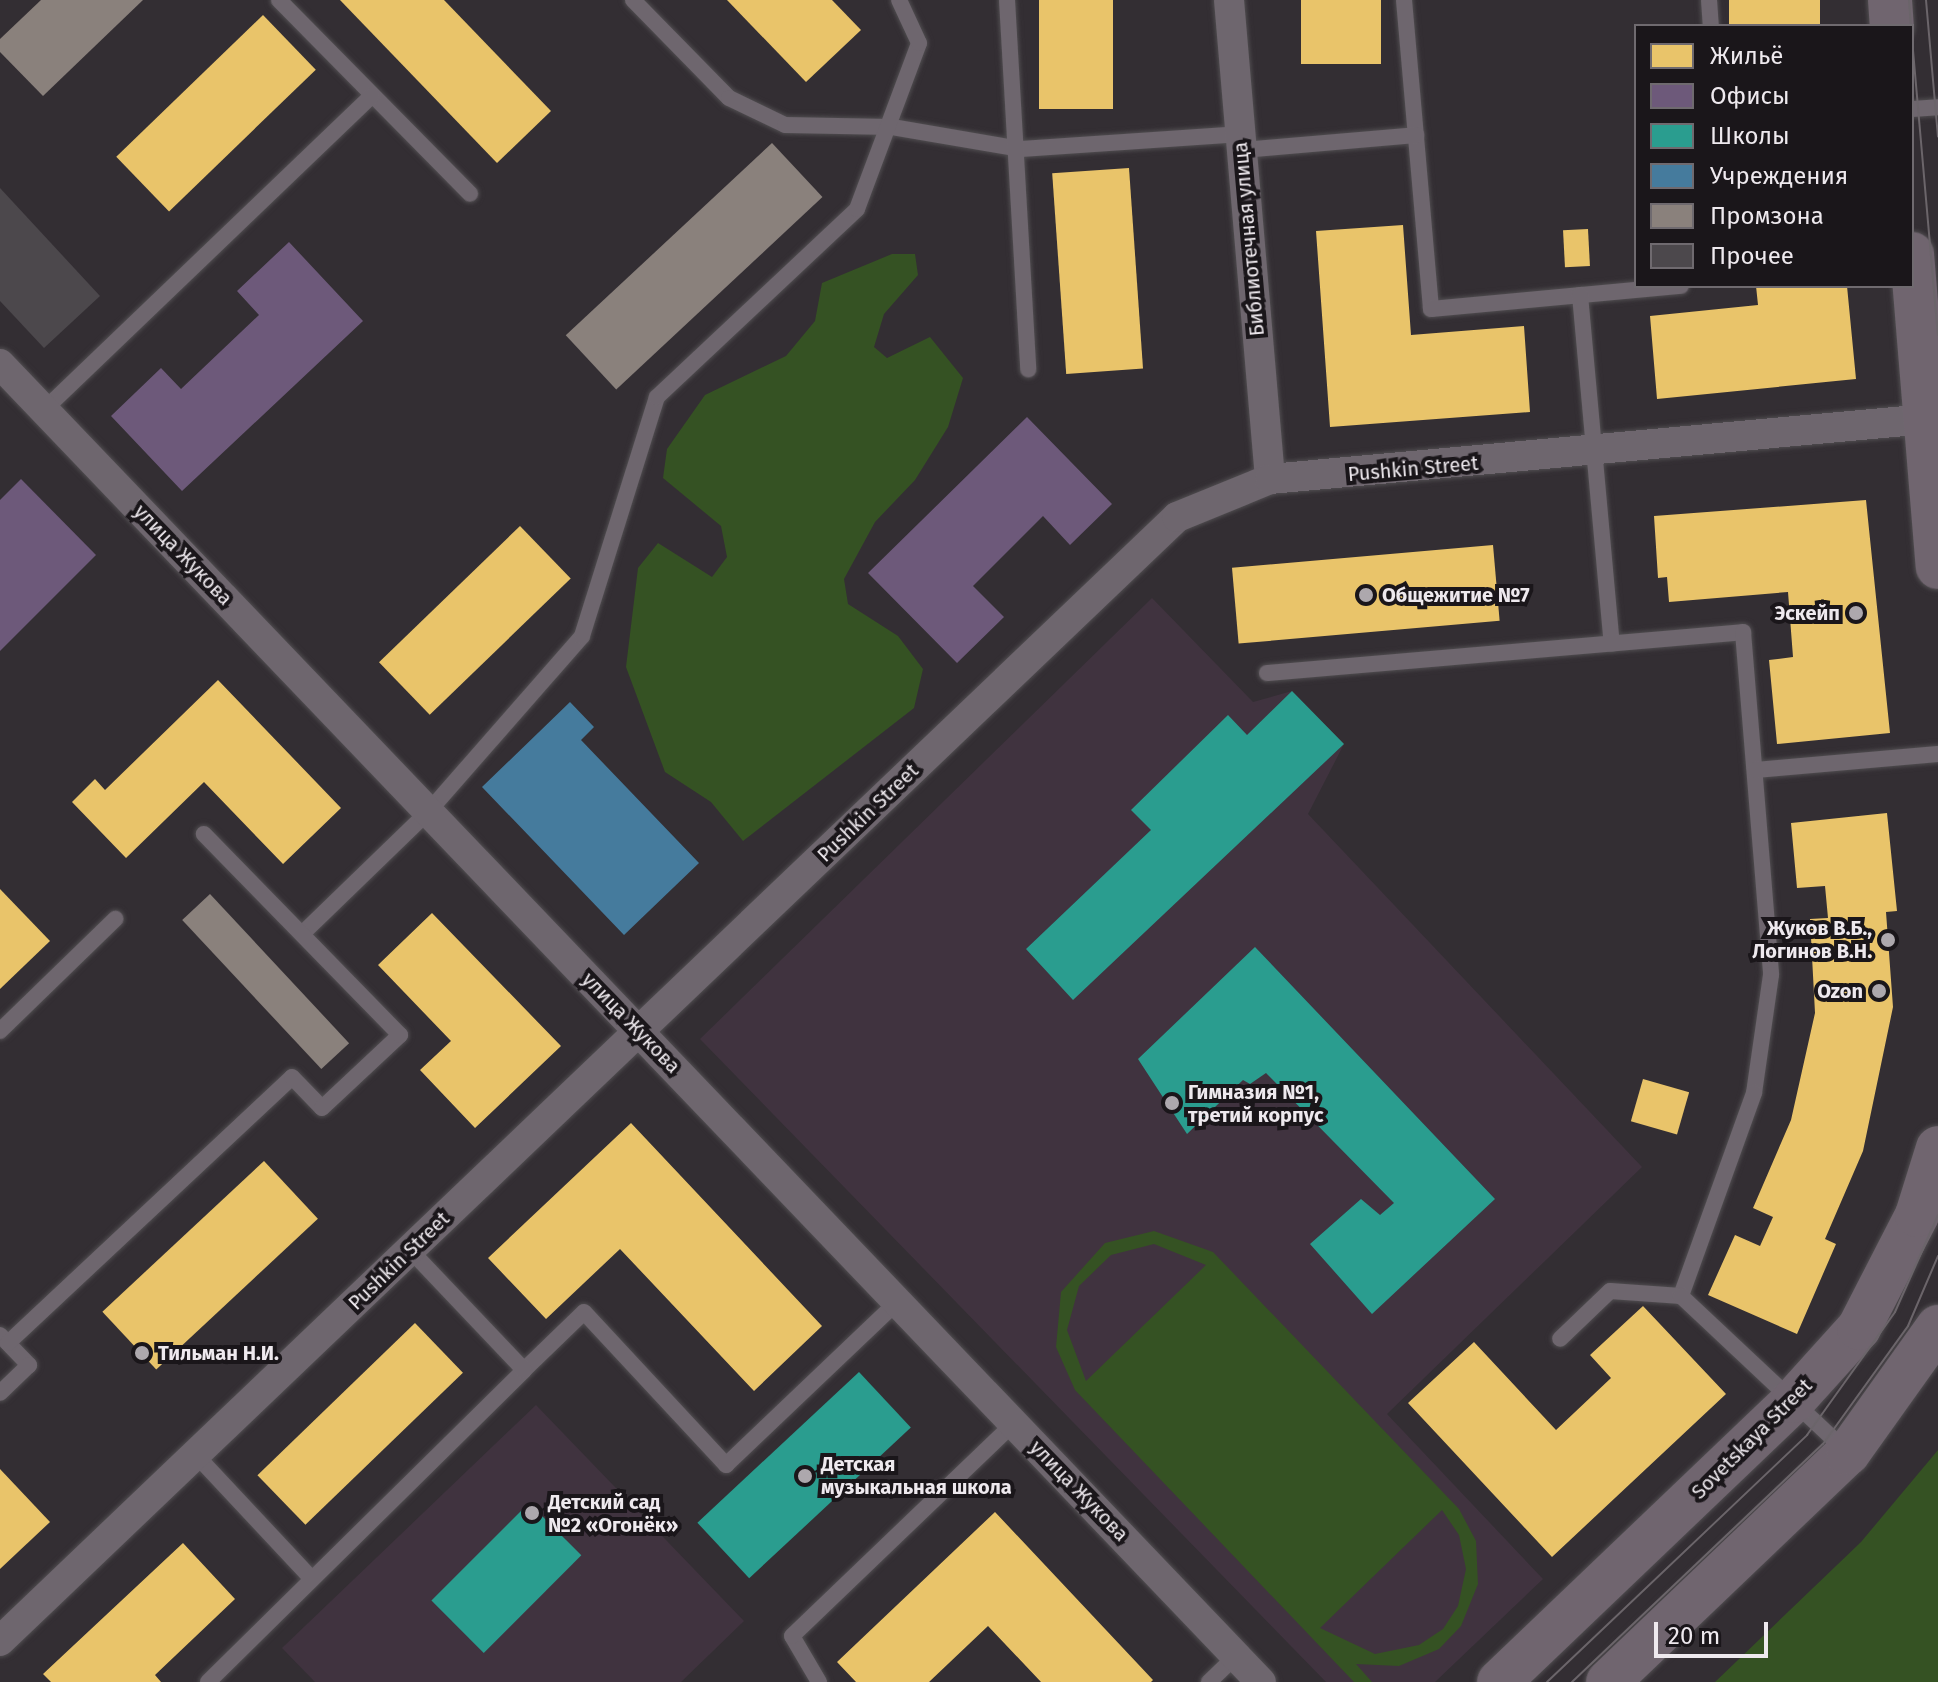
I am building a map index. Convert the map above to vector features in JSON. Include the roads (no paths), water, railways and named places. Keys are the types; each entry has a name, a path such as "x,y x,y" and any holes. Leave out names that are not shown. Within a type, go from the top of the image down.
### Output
{"main road":[{"path":"1890,0 1892,24"},
{"path":"1914,270 1932,418 1938,567"},
{"name":"Sovetskaya Street","path":"1499,1682 1793,1401 1859,1328 1917,1215 1938,1148"},
{"path":"1608,1682 1848,1453 1938,1327"}],"street":[{"name":"Библиотечная улица","path":"1229,0 1270,479"},
{"name":"улица Жукова","path":"0,364 1261,1682"},
{"name":"Pushkin Street","path":"0,1641 1177,517 1270,479 1592,453 1932,418"}],"lane":[{"path":"279,0 470,194"},
{"path":"633,0 729,98 785,125 892,127 1021,149 1416,135"},
{"path":"302,934 429,811 582,636 657,397 857,209 892,127 919,43 899,0"},
{"path":"1007,0 1021,149 1028,369"},
{"path":"1404,0 1431,309 1659,288"},
{"path":"1709,0 1711,24"},
{"path":"44,410 372,96"},
{"path":"1914,109 1938,107"},
{"path":"1580,295 1592,453 1612,644"},
{"path":"1267,673 1743,632 1769,990 1754,1093 1681,1296"},
{"path":"1755,770 1938,754"},
{"path":"0,1393 29,1365 4,1339 292,1077 322,1108 400,1035 204,834"},
{"path":"0,1031 115,919"},
{"path":"410,1250 524,1370"},
{"path":"1560,1339 1610,1291 1681,1296 1848,1453"},
{"path":"208,1682 584,1312 726,1465 898,1301"},
{"path":"819,1682 792,1636 1014,1423"},
{"path":"196,1455 311,1578"},
{"path":"1209,1682 1236,1656"}],"tram line":[{"path":"1909,0 1911,24"},
{"path":"1926,0 1938,136"},
{"path":"1914,62 1938,335"},
{"path":"1547,1682 1807,1435 1895,1312 1938,1215"},
{"path":"1572,1682 1823,1444 1908,1326 1938,1256"}],"place":[{"name":"Общежитие №7","path":"1366,595"},
{"name":"Эскейп","path":"1856,613"},
{"name":"Жуков В.Б., Логинов В.Н.","path":"1888,940"},
{"name":"Ozon","path":"1879,991"},
{"name":"Гимназия №1, третий корпус","path":"1172,1103"},
{"name":"Тильман Н.И.","path":"142,1353"},
{"name":"Детская музыкальная школа","path":"805,1476"},
{"name":"Детский сад №2 «Огонёк»","path":"532,1513"}]}
